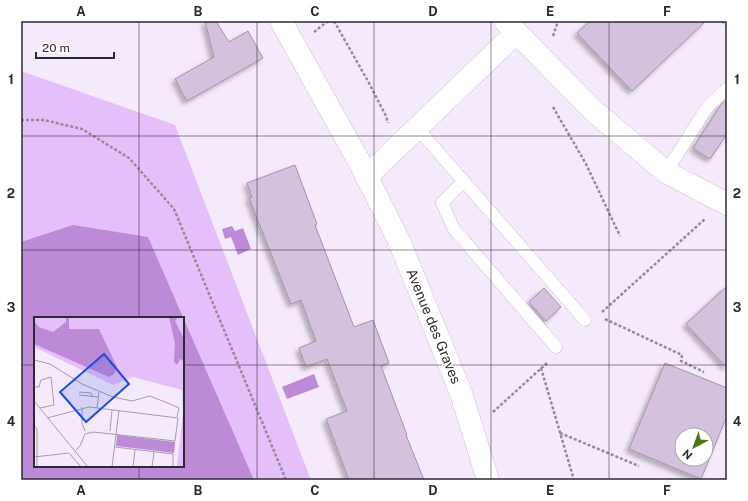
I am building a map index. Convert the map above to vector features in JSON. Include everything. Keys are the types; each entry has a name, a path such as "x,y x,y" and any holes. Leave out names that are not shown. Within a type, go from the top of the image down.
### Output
{"street":[{"name":"Avenue des Graves","path":"281,21 361,165 398,241 461,393 488,480"},
{"path":"366,177 418,129 511,27 596,113 666,172 722,202"}],"lane":[{"path":"666,172 708,106 727,89"},
{"path":"418,129 585,320"},
{"path":"464,181 442,203 454,229 554,352"}],"path":[{"path":"334,21 386,116 391,132 401,144"},
{"path":"551,42 558,21"},
{"path":"722,21 727,26"},
{"path":"552,104 586,164 620,236"},
{"path":"21,120 44,120 82,128 129,158 174,209 286,480"},
{"path":"704,372 681,361 682,355 598,316 722,202"},
{"path":"491,414 541,368 554,352"},
{"path":"541,368 574,480"},
{"path":"560,433 638,466"}],"shaded area":[{"path":"21,71 175,125 311,480 21,480"},
{"path":"73,225 148,237 183,317 34,317 34,467 184,467 184,320 254,480 21,480 21,242"},
{"path":"232,226 235,231 243,228 251,249 238,255 231,237 225,239 222,229"},
{"path":"314,374 319,387 287,399 282,387"}],"building":[{"path":"205,21 216,21 229,42 248,31 263,58 187,101 175,79 214,57"},
{"path":"590,21 706,21 632,91 577,33"},
{"path":"727,99 727,134 710,159 693,148 722,103"},
{"path":"295,165 317,224 315,225 354,327 373,320 389,363 381,366 424,480 349,480 326,419 347,411 327,359 306,367 299,348 316,341 301,300 291,304 249,198 252,197 247,183"},
{"path":"727,286 727,368 686,324"},
{"path":"544,288 561,307 546,321 529,302"},
{"path":"665,363 727,388 727,416 714,448 714,427 674,427 674,467 706,467 701,479 629,449"}]}
